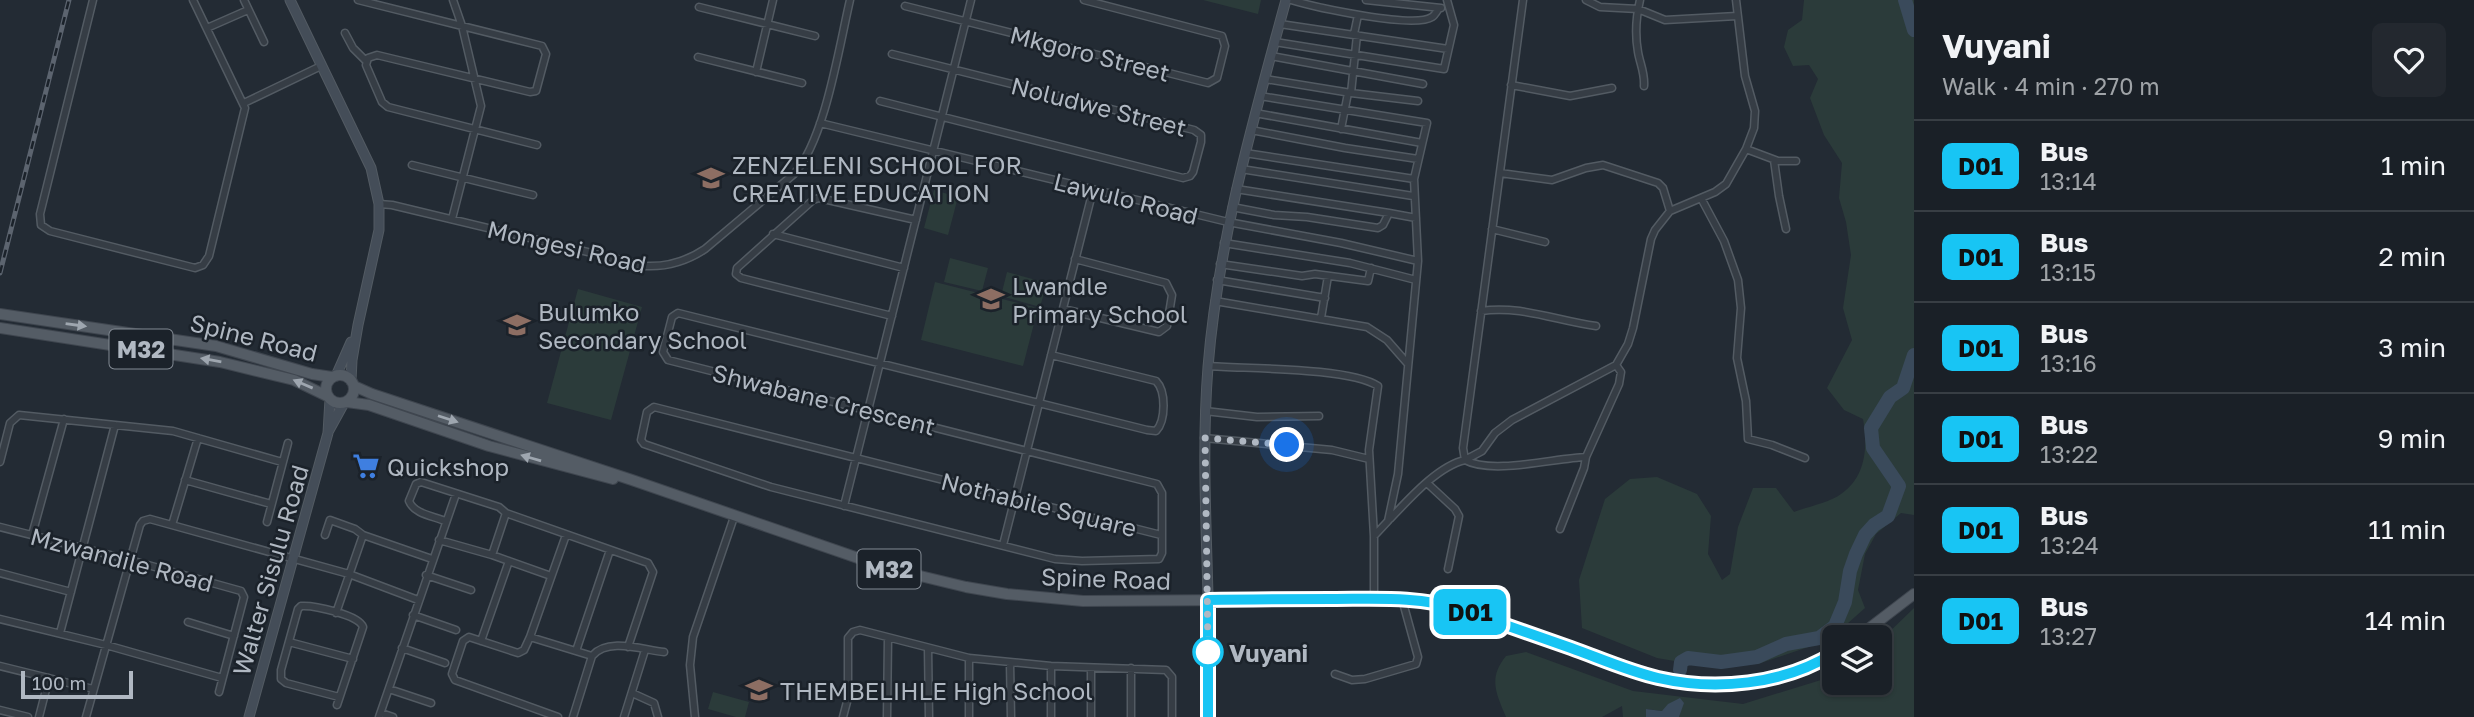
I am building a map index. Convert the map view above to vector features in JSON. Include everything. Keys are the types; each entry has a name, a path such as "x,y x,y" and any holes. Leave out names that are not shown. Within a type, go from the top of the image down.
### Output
{"main road":[{"name":"Spine Road","path":"4,315 208,344 312,374 344,376 372,394 632,480 734,517 887,568 966,587 1083,601 1374,598 1432,602 1460,609 1654,677 1682,682 1735,684 1765,679 1793,672 1822,659"},
{"name":"Spine Road","path":"2,329 228,363 294,380 336,403 369,405 541,461 668,494"},
{"name":"Spine Road","path":"328,398 326,386 334,377"},
{"path":"345,403 353,395 353,383"},
{"path":"1874,625 1914,594"}],"street":[{"path":"93,0 40,214 41,225 50,231 195,268 203,265 209,256 243,123 244,103 193,0"},
{"path":"244,0 264,42"},
{"path":"290,0 371,168 379,204 378,238 352,360 353,383"},
{"path":"358,0 545,49 536,91 527,92 377,55 370,56 366,61 366,68 382,102 388,107 537,145"},
{"path":"452,219 481,109 462,26 453,0"},
{"path":"756,72 774,0"},
{"name":"Mongesi Road","path":"379,204 646,266 673,264 690,258 705,249 794,174 808,155 820,122 850,0"},
{"path":"844,506 971,0"},
{"path":"1084,0 1093,1"},
{"path":"1208,717 1205,411 1208,366 1217,280 1228,222 1280,23 1289,0 1358,15 1397,19 1428,19 1434,16 1438,8"},
{"path":"1366,0 1448,9"},
{"path":"1275,42 1444,69 1454,25 1447,0"},
{"path":"1523,0 1463,448 1465,460 1471,464 1502,465 1586,457"},
{"path":"1586,0 1600,7 1638,9 1665,20 1737,16"},
{"path":"1640,0 1636,36 1644,72 1644,86"},
{"path":"1374,536 1427,483 1455,463 1482,451 1495,433 1512,420 1616,365 1628,344 1633,328 1655,230 1670,211 1727,184 1746,149 1755,118 1745,76 1736,0"},
{"name":"Mkgoro Street","path":"905,6 1208,83 1215,81 1225,46 1222,36 1093,1"},
{"path":"699,6 816,36"},
{"path":"207,28 248,10"},
{"path":"1341,129 1353,73 1358,15"},
{"path":"1280,23 1448,49"},
{"path":"345,33 353,48 366,61"},
{"name":"Noludwe Street","path":"892,54 1195,130 1201,135 1201,142 1193,172 1190,176 1183,177 942,117"},
{"path":"1271,56 1423,84"},
{"path":"698,57 802,83"},
{"path":"244,103 321,65"},
{"path":"1265,79 1418,101"},
{"path":"1511,85 1570,96 1612,88"},
{"path":"1260,96 1427,123 1413,179 1418,261 1398,474 1388,521"},
{"path":"880,102 942,117"},
{"path":"1255,113 1422,143"},
{"name":"Lawulo Road","path":"820,122 1228,222 1341,243 1418,261"},
{"path":"1251,130 1418,159"},
{"path":"1746,149 1774,160 1796,161"},
{"path":"1245,153 1413,179"},
{"path":"1774,160 1786,229"},
{"path":"412,165 533,195"},
{"path":"1500,173 1552,180 1603,165 1658,183 1663,188 1670,211"},
{"path":"1241,169 1413,196"},
{"path":"1236,189 1416,218"},
{"path":"1003,545 1093,190"},
{"path":"892,316 741,278 736,274 738,264 813,200 819,198 916,220"},
{"path":"1701,198 1724,241 1738,280 1741,308 1737,358 1746,401 1748,439 1805,458"},
{"path":"1232,207 1378,228 1383,225 1388,213"},
{"path":"1492,229 1545,242"},
{"path":"773,234 904,268"},
{"path":"1224,243 1371,268 1416,280"},
{"path":"1063,309 1154,331 1162,331 1167,326 1172,295 1166,283 1075,259"},
{"path":"1220,264 1302,276 1315,274 1368,281 1371,268"},
{"path":"1321,318 1328,276"},
{"path":"1217,280 1325,298"},
{"path":"1215,301 1359,324 1375,330 1408,365"},
{"path":"1481,311 1497,308 1523,311 1596,326"},
{"name":"Shwabane Crescent","path":"1051,355 1156,382 1163,392 1162,422 1156,430 1147,430 678,313 672,317 663,352 668,360 1157,484 1162,493 1161,535"},
{"path":"334,377 358,325"},
{"path":"1560,529 1586,457 1619,384 1621,372 1616,365"},
{"path":"1208,366 1309,371 1376,384 1378,392 1369,459 1374,536 1374,598"},
{"name":"Walter Sisulu Road","path":"328,398 328,433"},
{"name":"Walter Sisulu Road","path":"249,717 328,433 345,403"},
{"name":"Nothabile Square","path":"654,407 856,458 1161,535 1161,556 1151,561 1064,560 748,480 643,444 641,435 647,412 654,407"},
{"path":"1205,411 1257,417 1319,416"},
{"path":"0,462 10,423 19,415 173,431 282,462"},
{"path":"32,535 64,419"},
{"path":"60,633 115,425"},
{"path":"172,525 198,438"},
{"path":"1205,438 1305,447 1369,459"},
{"path":"267,522 288,443"},
{"path":"185,481 271,504"},
{"path":"445,521 410,506 413,487 421,482 499,507 506,513 648,564 653,572 628,647"},
{"path":"1427,483 1459,516 1448,569"},
{"path":"393,717 380,715 456,494"},
{"path":"492,555 506,513"},
{"path":"695,717 690,666 693,636 734,517"},
{"path":"86,717 143,521 150,519 349,574 418,600"},
{"path":"326,535 330,520 355,529 363,535 432,559"},
{"name":"Mzwandile Road","path":"0,527 241,592 244,594 234,636"},
{"path":"336,613 363,535"},
{"path":"558,717 455,680 452,674 463,641 468,637 518,653 524,650 566,535"},
{"path":"439,540 551,576"},
{"path":"576,651 610,550"},
{"path":"481,641 509,561"},
{"path":"0,573 71,592"},
{"path":"426,575 471,590"},
{"path":"1335,674 1352,680 1365,679 1416,664 1418,657 1402,599"},
{"path":"301,606 358,619 362,623 363,627 338,701 286,683 281,678 289,642 301,606"},
{"path":"413,615 456,631"},
{"path":"0,619 222,678"},
{"path":"188,622 234,636 219,692"},
{"path":"844,717 848,698 848,636 860,631 969,658 1051,666 1166,670 1172,677 1172,717"},
{"path":"530,637 592,656"},
{"path":"887,717 888,638"},
{"path":"289,642 353,659"},
{"path":"573,717 592,656 597,650 608,646 664,652"},
{"path":"402,648 445,663"},
{"path":"929,648 929,717"},
{"path":"624,717 645,650"},
{"path":"969,658 969,717"},
{"path":"1010,663 1011,717"},
{"path":"0,666 93,689"},
{"path":"1051,666 1051,717"},
{"path":"1091,667 1091,717"},
{"path":"1131,668 1131,717"},
{"path":"39,717 49,678"},
{"path":"389,689 431,704"},
{"path":"632,693 654,703 657,717"},
{"path":"0,710 28,717"}],"shaded area":[{"path":"1203,0 1261,0 1258,14"},
{"path":"1804,0 1914,0 1914,515 1901,513 1876,534 1865,554 1858,590 1865,608 1846,625 1822,625 1822,642 1758,664 1698,665 1657,658 1582,628 1579,580 1605,499 1630,479 1657,477 1697,494 1711,516 1708,554 1722,580 1730,574 1738,527 1753,488 1776,488 1794,512 1837,497 1856,479 1863,461 1863,419 1844,410 1827,388 1852,340 1843,308 1851,255 1839,198 1842,163 1824,135 1810,98 1818,79 1809,65 1793,66 1784,47 1788,30 1802,20"},
{"path":"934,190 958,197 948,235 924,228"},
{"path":"950,258 988,268 982,291 944,282"},
{"path":"1007,272 1047,283 1040,307 1001,296"},
{"path":"935,282 1038,308 1023,366 921,340"},
{"path":"578,289 642,307 611,420 547,403"},
{"path":"1914,608 1914,717 1679,717 1683,703 1662,711 1646,709 1646,717 1623,717 1622,706 1602,717 1506,717 1497,693 1495,679 1500,664 1506,656 1526,652 1633,691 1743,704 1822,680 1822,695 1892,695 1892,629"},
{"path":"713,692 749,702 745,717 708,709"}],"water":[{"path":"1680,698 1684,703 1679,717 1646,717 1646,709 1662,711 1668,704"}],"waterway":[{"path":"1905,0 1914,30"},
{"path":"1680,670 1681,662 1688,658 1721,662 1757,657 1786,644 1819,638 1835,626 1845,602 1856,554 1865,535 1888,516 1899,486 1873,448 1871,428 1890,397 1903,388 1914,355"}],"railway":[{"path":"0,273 69,0"}],"bus line":[{"name":"D01","path":"1208,717 1208,600 1360,598 1411,599 1446,604 1654,677 1689,683 1735,684 1765,679 1793,672 1822,660"}],"place":[{"name":"ZENZELENI SCHOOL FOR CREATIVE EDUCATION","path":"711,178"},
{"name":"Lwandle Primary School","path":"991,299"},
{"name":"Bulumko Secondary School","path":"517,325"},
{"name":"Quickshop","path":"366,466"},
{"name":"Vuyani","path":"1208,652"},
{"name":"THEMBELIHLE High School","path":"759,690"}],"route":[{"path":"1208,652 1205,438 1287,445"}]}
